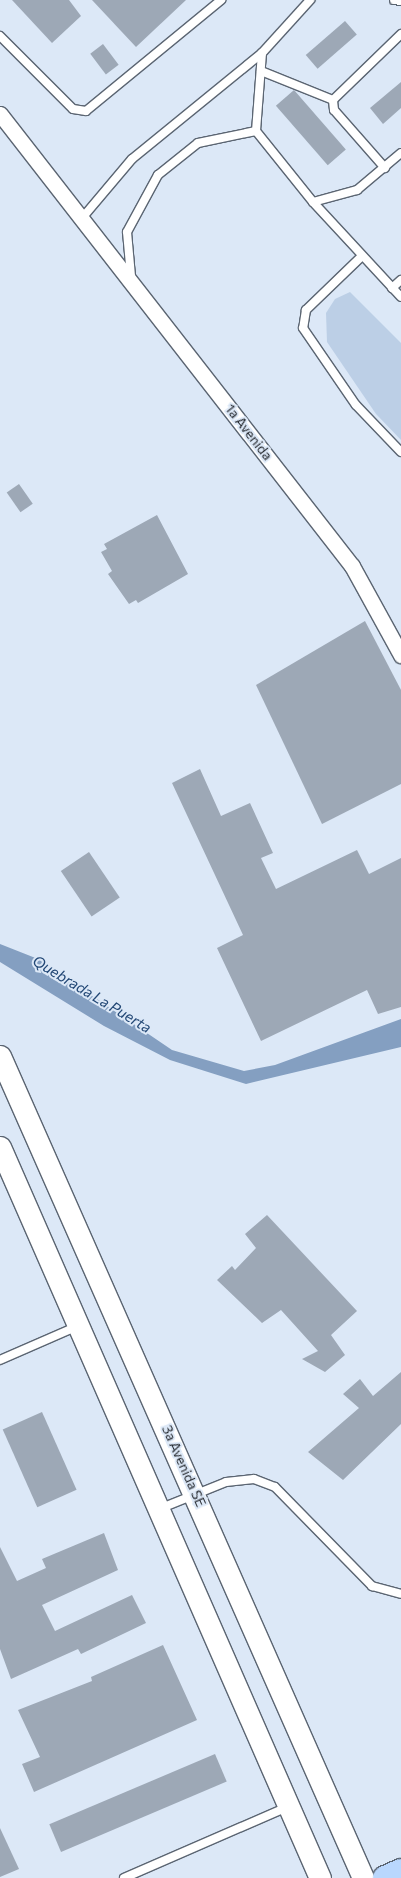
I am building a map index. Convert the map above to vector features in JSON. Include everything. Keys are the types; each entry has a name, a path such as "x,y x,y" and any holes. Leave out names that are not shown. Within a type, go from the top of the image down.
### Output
{"main road":[{"path":"385,1878 401,1871"}],"street":[{"name":"1a Avenida","path":"0,114 132,279 352,566 401,655"},
{"name":"3a Avenida SE","path":"0,1056 197,1494 363,1878"},
{"path":"0,1147 80,1325 157,1510 290,1806 320,1878"}],"lane":[{"path":"0,36 73,109 86,111 221,0"},
{"path":"83,217 132,159 262,53 310,0"},
{"path":"394,0 401,1"},
{"path":"333,100 401,34"},
{"path":"262,53 256,131 312,202 401,297"},
{"path":"261,71 333,100"},
{"path":"333,100 334,110 385,168"},
{"path":"132,279 127,232 158,175 198,143 256,131"},
{"path":"312,202 357,190 401,154"},
{"path":"362,256 306,310 304,328 356,405 401,452"},
{"path":"392,288 401,280"},
{"path":"0,1360 80,1325"},
{"path":"157,1510 226,1482 254,1478 275,1487 350,1568 372,1586 401,1594"},
{"path":"124,1878 290,1806"}],"shaded area":[{"path":"350,292 401,343 401,440 376,414 327,342 326,313 335,299"},
{"path":"0,944 38,959 172,1050 244,1071 275,1065 401,1019 401,1047 246,1084 170,1060 104,1026 0,962"}],"building":[{"path":"12,0 69,0 81,16 52,43"},
{"path":"92,0 186,0 136,47"},
{"path":"345,21 357,35 318,69 306,55"},
{"path":"103,44 119,65 106,74 90,54"},
{"path":"401,82 401,108 383,124 370,108"},
{"path":"294,90 346,150 328,165 276,106"},
{"path":"19,484 33,504 20,512 7,493"},
{"path":"157,515 188,574 138,603 136,600 129,604 108,574 112,571 101,552 107,549 104,544"},
{"path":"365,621 401,690 401,784 322,824 256,685"},
{"path":"200,769 221,816 250,803 273,853 261,858 276,889 357,850 369,874 401,858 401,1007 378,1014 367,990 261,1041 217,948 243,935 172,783"},
{"path":"89,852 120,898 92,917 61,871"},
{"path":"267,1215 357,1311 331,1335 345,1355 325,1372 302,1359 318,1351 281,1310 262,1323 217,1280 232,1266 235,1270 256,1248 245,1234"},
{"path":"401,1372 401,1424 343,1480 308,1452 359,1408 343,1394 360,1379 373,1396"},
{"path":"42,1412 77,1490 37,1507 3,1429"},
{"path":"104,1533 118,1570 42,1605 55,1631 132,1595 146,1623 81,1654 78,1649 11,1679 0,1649 0,1547 17,1581 46,1568 42,1559"},
{"path":"163,1645 197,1720 34,1792 22,1764 40,1757 18,1710 92,1681 91,1677"},
{"path":"215,1754 227,1782 61,1852 49,1824"},
{"path":"0,1828 19,1869 0,1877"}],"water label":[{"name":"Quebrada La Puerta","path":"92,994"}]}
